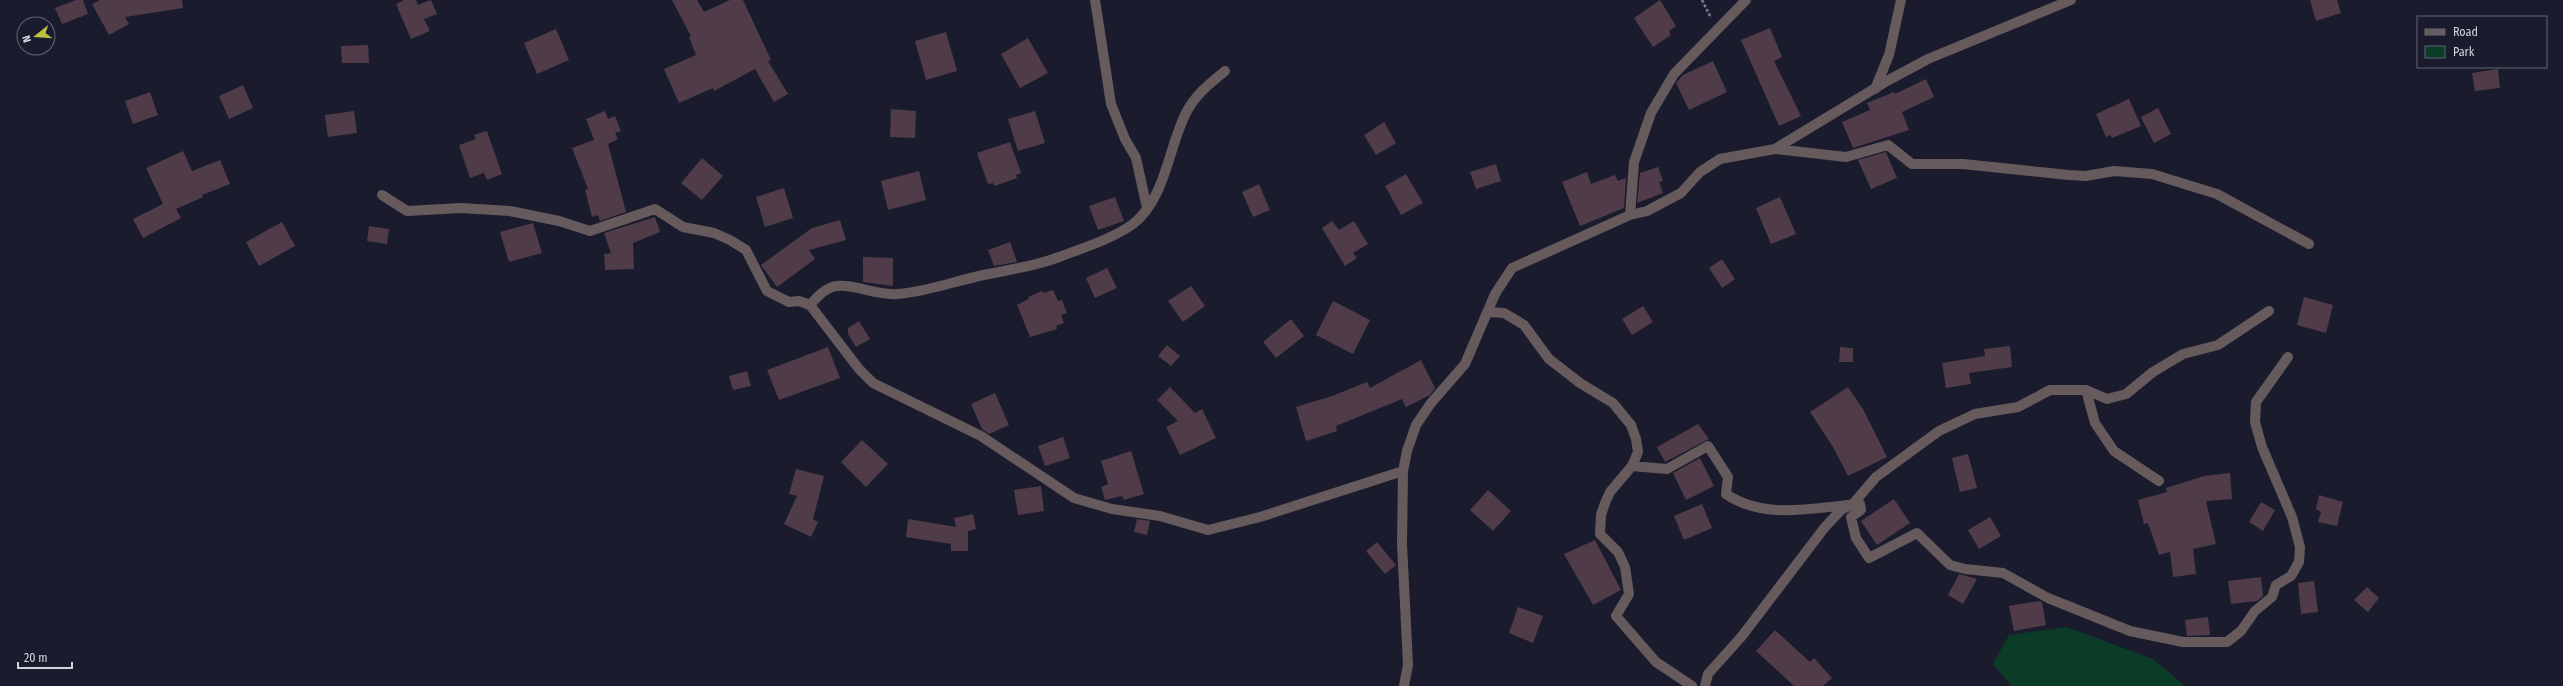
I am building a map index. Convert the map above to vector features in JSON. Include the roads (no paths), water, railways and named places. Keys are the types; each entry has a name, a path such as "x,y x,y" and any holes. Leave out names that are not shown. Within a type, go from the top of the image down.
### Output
{"street":[{"path":"1095,0 1111,104 1125,139 1136,158 1147,208"},
{"path":"1630,216 1634,162 1651,113 1674,74 1746,0"},
{"path":"1875,89 1889,55 1901,0"},
{"path":"1404,686 1408,665 1402,544 1403,471 1407,451 1416,425 1431,402 1465,364 1495,294 1512,268 1630,216 1648,211 1681,193 1700,172 1720,160 1776,148 1928,59 2071,0"},
{"path":"810,305 821,294 836,286 853,287 877,294 912,292 1057,258 1119,233 1134,223 1147,208 1160,185 1185,114 1197,96 1225,72"},
{"path":"1776,148 1846,158 1888,145 1912,164 1970,164 2086,176 2114,171 2152,174 2217,194 2309,244"},
{"path":"382,194 407,211 461,208 510,211 559,221 590,231 655,209 684,227 714,233 730,240 746,250 768,291 789,302 799,301 810,305 859,369 873,383 981,436 1074,498 1112,509 1160,516 1208,530 1260,517 1403,471"},
{"path":"1705,686 1708,674 1742,636 1825,527 1842,509 1852,505 1876,478 1939,431 1975,414 2018,407 2050,390 2086,390 2107,399 2126,394 2153,372 2183,354 2218,345 2269,311"},
{"path":"1488,312 1504,313 1524,325 1550,359 1623,412 1636,439 1638,452 1632,466 1610,492 1601,515 1600,534 1618,552 1625,567 1629,594 1616,616 1656,662 1692,686"},
{"path":"1632,466 1667,469 1708,446 1728,477 1726,494 1740,504 1769,511 1860,504 1861,510 1851,517 1856,538 1869,558 1917,533 1950,565 1965,569 2003,573 2048,598 2130,631 2183,642 2227,642 2241,631 2255,611 2272,597 2276,585 2291,576 2299,562 2300,547 2292,517 2262,447 2255,422 2256,402 2288,357"},
{"path":"2086,390 2095,423 2114,451 2159,481"}]}
